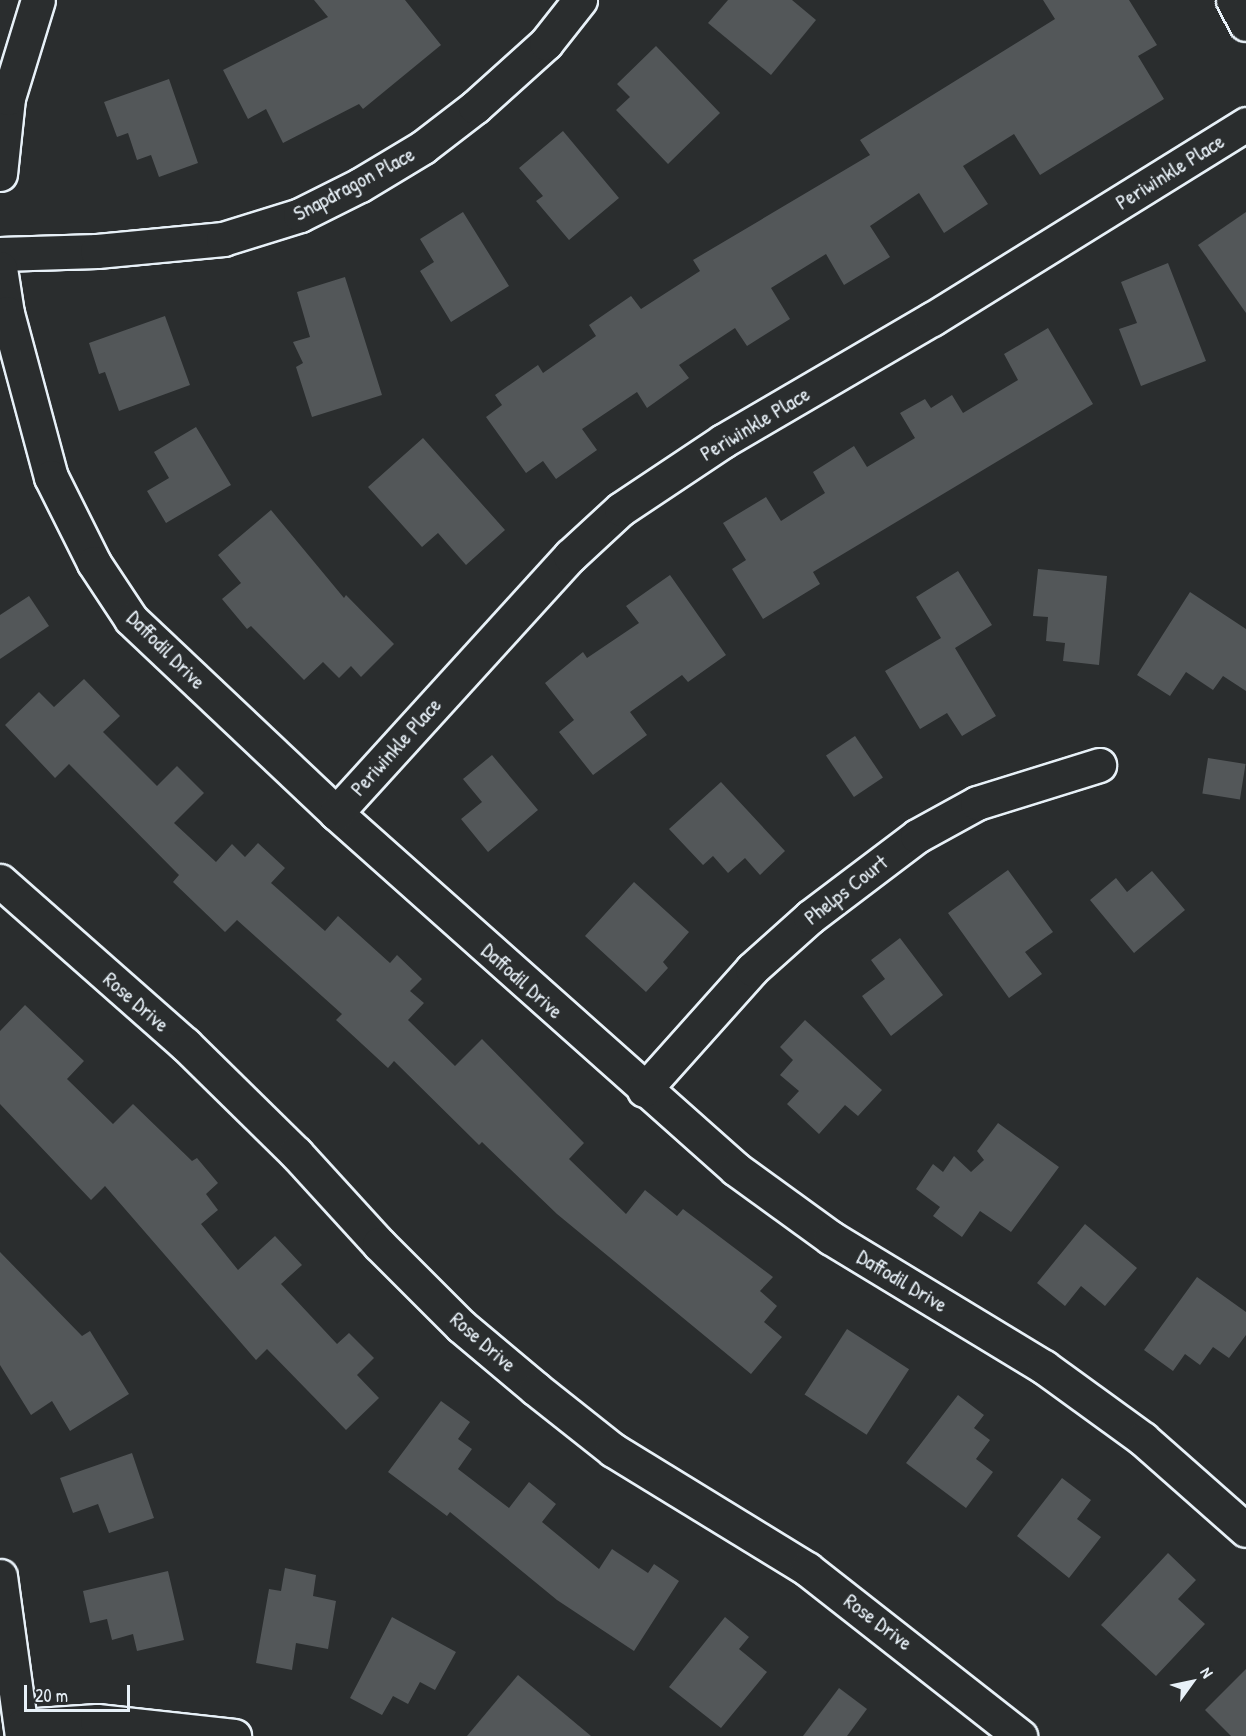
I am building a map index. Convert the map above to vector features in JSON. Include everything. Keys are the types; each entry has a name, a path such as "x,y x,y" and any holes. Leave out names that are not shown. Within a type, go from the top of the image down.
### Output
{"street":[{"path":"0,174 8,98 38,0"},
{"name":"Snapdragon Place","path":"0,254 97,251 224,239 300,215 360,185 440,134 546,43 580,0"},
{"path":"1233,0 1246,24"},
{"name":"Periwinkle Place","path":"336,813 570,556 621,509 723,441 932,319 1246,124"},
{"name":"Daffodil Drive","path":"0,268 7,313 51,477 94,563 131,619 336,813 644,1090 736,1169 831,1238 1044,1368 1143,1439 1246,1530"},
{"name":"Phelps Court","path":"644,1090 752,969 810,917 917,836 977,803 1099,765"},
{"name":"Rose Drive","path":"0,881 185,1044 461,1326 536,1389 613,1450 807,1569 1020,1736"},
{"path":"0,1576 22,1731 97,1721 234,1736"}],"building":[{"path":"314,0 405,0 441,45 363,109 359,104 283,143 266,109 248,119 223,70 328,17"},
{"path":"728,0 792,0 816,20 771,75 708,23"},
{"path":"1043,0 1129,0 1157,45 1138,56 1164,99 1040,175 1014,134 963,166 988,204 944,233 919,193 870,226 890,257 844,285 826,254 771,288 790,319 747,346 735,328 679,365 689,378 647,408 637,392 582,429 597,450 556,479 543,461 526,473 486,417 502,405 495,395 538,365 543,373 596,336 589,325 631,296 641,309 700,271 693,260 870,155 860,140 1055,19"},
{"path":"656,46 720,113 668,164 616,110 630,97 617,84"},
{"path":"169,79 198,163 159,177 151,155 137,160 128,133 117,137 104,102"},
{"path":"563,131 619,198 569,240 536,201 543,196 519,168"},
{"path":"463,212 509,286 451,322 420,271 434,262 420,239"},
{"path":"1246,212 1246,313 1198,245"},
{"path":"1168,263 1206,361 1141,386 1119,329 1137,323 1121,282"},
{"path":"345,277 382,395 312,417 296,367 303,363 293,342 310,337 297,292"},
{"path":"165,316 190,385 119,411 105,372 99,374 89,343"},
{"path":"1048,328 1093,404 813,572 820,584 763,619 732,569 746,560 723,523 766,497 781,521 825,493 813,472 854,446 867,467 915,438 900,413 925,399 931,408 952,395 963,413 1018,380 1004,354"},
{"path":"196,427 231,485 166,523 147,491 169,478 154,452"},
{"path":"423,438 505,530 466,565 438,533 422,547 368,487"},
{"path":"271,510 344,598 346,595 394,644 361,677 351,666 339,678 323,662 304,680 251,626 247,629 222,599 241,583 218,555"},
{"path":"1038,569 1107,576 1099,665 1063,661 1065,643 1046,641 1048,617 1033,616"},
{"path":"958,571 992,625 955,648 996,716 962,736 947,713 920,729 885,671 941,638 916,597"},
{"path":"670,575 726,655 688,682 682,675 630,712 647,735 593,775 559,732 574,720 545,683 583,652 587,658 639,623 626,606"},
{"path":"1190,592 1246,629 1246,691 1223,676 1213,690 1186,672 1170,696 1137,675"},
{"path":"29,596 49,626 0,659 0,615"},
{"path":"84,679 120,716 103,732 157,786 177,766 204,793 174,823 216,862 232,844 245,857 258,843 285,868 271,883 325,931 338,916 390,963 397,955 422,979 410,991 424,1003 408,1020 455,1066 482,1039 584,1143 569,1159 626,1214 645,1190 677,1216 683,1209 773,1277 760,1291 777,1306 764,1322 782,1337 751,1374 557,1214 482,1142 479,1145 394,1061 388,1068 336,1020 342,1014 237,920 225,932 173,882 179,875 69,764 55,778 5,725 39,692 54,707"},
{"path":"855,736 883,777 854,797 826,756"},
{"path":"492,755 538,810 488,852 461,819 482,802 463,779"},
{"path":"1208,758 1246,764 1240,800 1202,794"},
{"path":"721,782 785,851 760,875 745,858 728,873 713,856 703,865 669,829"},
{"path":"1008,870 1053,932 1025,952 1042,974 1009,998 948,913"},
{"path":"1152,871 1185,910 1134,953 1090,900 1116,878 1127,892"},
{"path":"634,882 689,932 663,962 668,968 646,992 585,936"},
{"path":"900,938 943,995 891,1036 862,996 885,979 871,960"},
{"path":"25,1005 84,1061 67,1079 113,1124 133,1104 192,1161 197,1158 218,1183 206,1194 218,1210 201,1224 238,1270 275,1236 302,1265 281,1284 337,1344 349,1333 374,1358 357,1375 379,1398 346,1430 267,1349 256,1360 105,1186 91,1200 0,1104 0,1031"},
{"path":"805,1020 882,1090 858,1116 845,1105 819,1134 787,1104 799,1091 780,1075 793,1060 780,1047"},
{"path":"998,1123 1059,1167 1011,1232 980,1211 962,1237 933,1216 940,1207 916,1189 933,1164 943,1172 954,1156 971,1172 984,1160 977,1151"},
{"path":"1085,1224 1137,1268 1105,1306 1081,1286 1065,1306 1037,1283"},
{"path":"0,1252 82,1336 90,1331 129,1394 70,1431 52,1401 31,1415 0,1365"},
{"path":"1197,1277 1246,1312 1246,1335 1229,1358 1213,1347 1200,1365 1185,1354 1173,1371 1144,1350"},
{"path":"847,1329 909,1369 867,1435 805,1394"},
{"path":"958,1395 984,1415 974,1428 990,1440 976,1459 993,1472 966,1508 906,1463"},
{"path":"441,1401 470,1422 458,1439 472,1449 458,1469 509,1508 529,1482 556,1504 542,1522 599,1569 612,1549 648,1573 654,1564 679,1581 634,1651 557,1600 450,1512 447,1516 388,1472"},
{"path":"132,1453 154,1518 109,1533 98,1504 73,1513 60,1478"},
{"path":"1062,1478 1091,1500 1077,1519 1101,1537 1069,1578 1017,1536"},
{"path":"1168,1553 1196,1580 1178,1599 1205,1624 1156,1676 1101,1625"},
{"path":"285,1568 316,1575 313,1596 336,1601 328,1649 296,1643 292,1670 256,1663 269,1589 281,1591"},
{"path":"168,1571 184,1640 137,1651 133,1634 112,1640 107,1619 90,1623 83,1591"},
{"path":"392,1617 456,1652 435,1690 420,1682 408,1704 393,1696 382,1715 350,1698"},
{"path":"725,1617 749,1637 739,1649 767,1672 721,1728 669,1687"},
{"path":"1246,1669 1246,1736 1231,1736 1205,1710"},
{"path":"518,1675 591,1736 467,1736"},
{"path":"839,1688 867,1709 847,1736 803,1736"}]}
